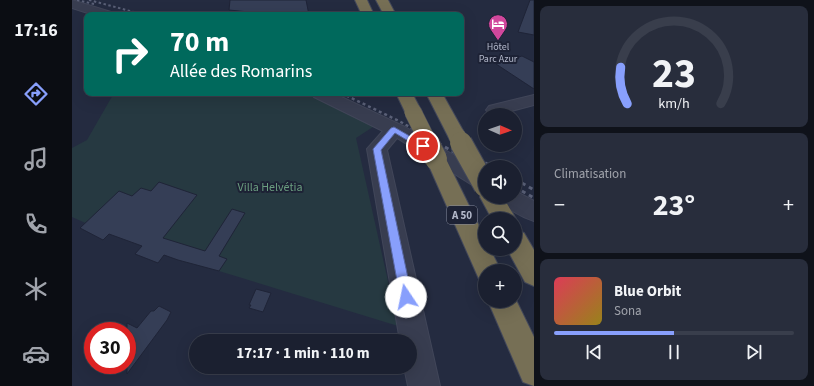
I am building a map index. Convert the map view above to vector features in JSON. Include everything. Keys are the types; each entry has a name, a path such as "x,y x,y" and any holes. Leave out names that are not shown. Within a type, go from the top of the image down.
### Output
{"highway":[{"path":"361,0 367,12"},
{"path":"382,0 388,12"},
{"name":"A 50","path":"405,96 485,264"},
{"path":"436,96 478,172"},
{"path":"522,253 534,274"},
{"path":"505,308 534,371"}],"street":[{"path":"72,4 97,12"},
{"path":"326,96 394,130 478,180"},
{"path":"503,108 534,100"},
{"path":"394,130 377,149 424,386"},
{"path":"521,204 534,212"}],"green space":[{"name":"Villa Helvétia","path":"112,96 320,96 376,125 356,138 398,326 219,271 178,260 108,233 72,217 72,148 87,140"}],"building":[{"path":"230,0 306,0 308,12 249,12 229,10"},
{"path":"530,0 534,0 534,35 518,32"},
{"path":"522,56 534,62 534,89 496,64"},
{"path":"159,182 197,195 163,238 205,251 232,209 245,213 219,256 227,259 219,271 164,255 158,263 135,254 142,246 109,234 103,240 80,228 119,191 132,196 141,188 151,191"},
{"path":"256,289 271,293 263,312 249,308"},
{"path":"159,306 171,312 167,320 136,362 136,328 151,311 154,311"}],"railway":[{"path":"77,0 94,4"},
{"path":"89,0 134,12"},
{"path":"347,96 399,121 440,144"},
{"path":"438,143 478,166"},
{"path":"522,183 534,190"},
{"path":"522,191 534,198"}],"place":[{"name":"Hôtel Parc Azur","path":"498,41"}],"route":[{"path":"406,297 377,149 394,130 423,146"}]}
